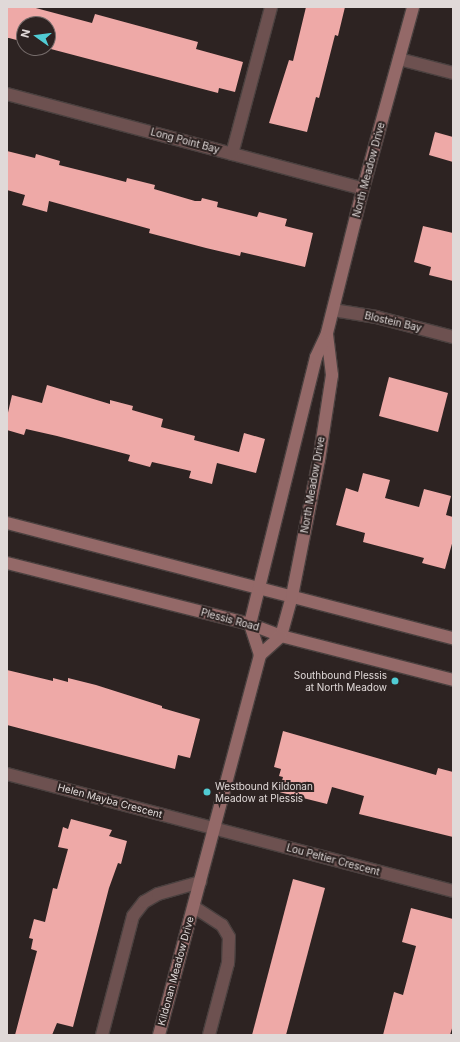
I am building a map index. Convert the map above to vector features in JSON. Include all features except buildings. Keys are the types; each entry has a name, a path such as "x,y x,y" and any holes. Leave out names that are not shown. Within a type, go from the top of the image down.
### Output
{"street":[{"path":"232,154 271,7"},
{"name":"North Meadow Drive","path":"259,588 316,357 327,333 363,189 413,7"},
{"path":"399,59 453,73"},
{"name":"Long Point Bay","path":"7,94 363,189"},
{"name":"Blostein Bay","path":"332,310 376,317 453,337"},
{"name":"North Meadow Drive","path":"281,636 292,596 319,460 332,375 327,333"},
{"path":"7,523 453,638"},
{"name":"Plessis Road","path":"7,563 250,624 281,636 453,680"},
{"path":"259,588 250,624 260,655 281,636"},
{"name":"Kildonan Meadow Drive","path":"159,1035 260,655"},
{"name":"Helen Mayba Crescent","path":"7,774 213,828"},
{"name":"Lou Peltier Crescent","path":"213,828 453,891"},
{"path":"102,1035 133,916 144,902 158,894 200,882"},
{"name":"Kildonan Meadow Drive","path":"194,906 222,925 229,937 228,963 209,1035"}],"place":[{"name":"Southbound Plessis at North Meadow","path":"395,681"},
{"name":"Westbound Kildonan Meadow at Plessis","path":"207,792"}]}
